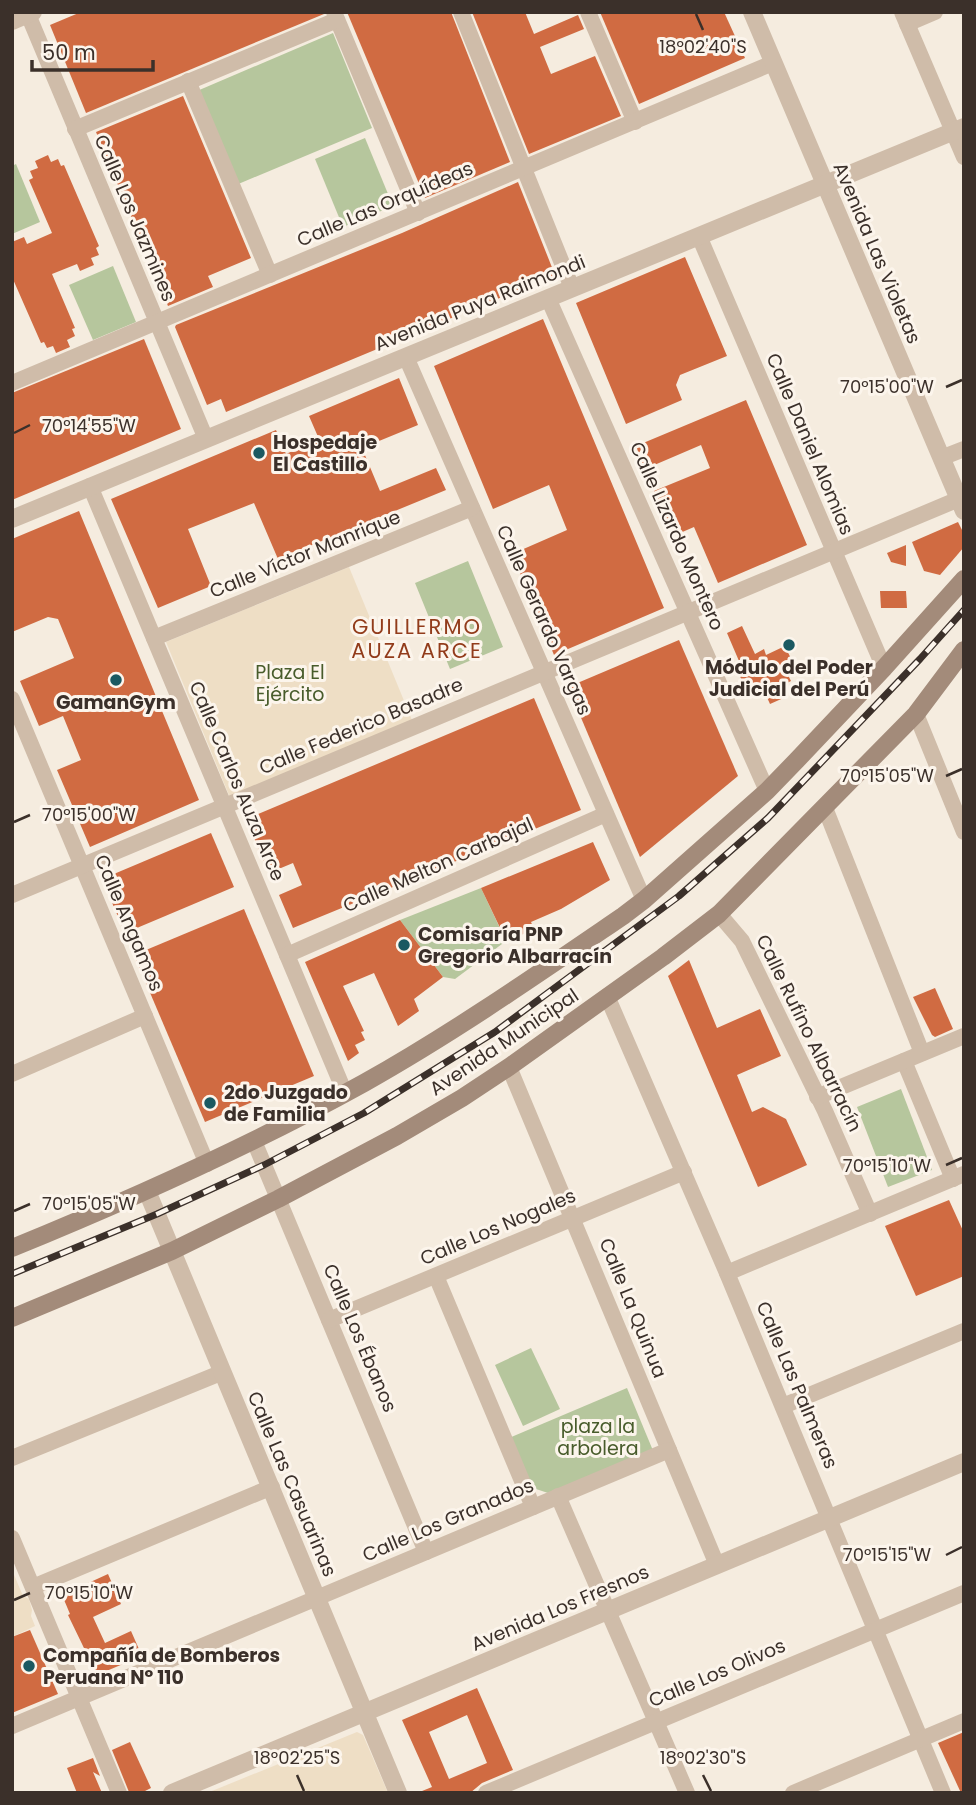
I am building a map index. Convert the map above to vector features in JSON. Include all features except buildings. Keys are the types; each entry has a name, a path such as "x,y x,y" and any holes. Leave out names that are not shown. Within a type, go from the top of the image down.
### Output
{"main road":[{"name":"Avenida Municipal","path":"12,1248 207,1164 345,1093 489,1007 644,900 767,791 964,579"},
{"name":"Avenida Municipal","path":"12,1318 172,1251 278,1199 397,1136 509,1067 719,914 916,714 964,650"}],"street":[{"path":"461,12 572,288"},
{"name":"Avenida Las Violetas","path":"752,12 961,505"},
{"path":"935,12 905,18 958,129 964,157"},
{"path":"590,13 635,122"},
{"name":"Calle Los Jazmines","path":"25,15 206,439"},
{"path":"75,129 335,16 418,213"},
{"name":"Calle Las Orquídeas","path":"12,383 774,64"},
{"path":"188,81 270,275"},
{"name":"Avenida Puya Raimondi","path":"12,519 958,129"},
{"name":"Calle Daniel Alomias","path":"699,236 884,668"},
{"name":"Calle Lizardo Montero","path":"548,298 767,791"},
{"name":"Calle Gerardo Vargas","path":"405,357 644,900"},
{"path":"942,458 964,449"},
{"name":"Calle Carlos Auza Arce","path":"90,486 345,1093"},
{"name":"Calle Federico Basadre","path":"12,895 833,552 961,505"},
{"name":"Calle Víctor Manrique","path":"154,638 472,508"},
{"path":"947,672 964,661"},
{"name":"Calle Angamos","path":"12,699 207,1164"},
{"path":"916,714 964,832"},
{"path":"825,808 922,1053"},
{"name":"Calle Melton Carbajal","path":"287,955 606,814"},
{"name":"Calle Rufino Albarracín","path":"719,914 742,941 870,1214"},
{"name":"Calle Las Palmeras","path":"607,996 727,1273 943,1793"},
{"path":"12,1074 145,1016"},
{"path":"817,1097 964,1036"},
{"path":"727,1273 961,1175 904,1061"},
{"name":"Calle La Quinua","path":"509,1067 717,1565"},
{"name":"Calle Los Ébanos","path":"254,1141 426,1552"},
{"name":"Calle Los Nogales","path":"329,1320 684,1172"},
{"name":"Calle Las Casuarinas","path":"147,1191 398,1793"},
{"path":"436,1276 533,1507"},
{"path":"783,1406 964,1331"},
{"path":"12,1458 223,1372"},
{"name":"Calle Los Granados","path":"12,1726 669,1450"},
{"name":"Avenida Los Fresnos","path":"172,1793 964,1462"},
{"path":"33,1587 272,1487"},
{"path":"558,1496 687,1793"},
{"path":"12,1538 119,1793"},
{"name":"Calle Los Olivos","path":"486,1793 520,1786 656,1722 964,1593"},
{"path":"793,1793 810,1789 964,1721"}],"green space":[{"path":"333,33 372,128 236,185 197,91"},
{"path":"365,138 393,206 343,227 315,159"},
{"path":"16,164 40,222 12,234 12,166"},
{"path":"113,266 136,322 93,340 69,285"},
{"path":"468,561 503,647 450,669 415,583"},
{"path":"481,888 506,941 455,979 443,977 400,920"},
{"path":"901,1089 932,1170 888,1187 857,1107"},
{"path":"531,1348 560,1409 523,1426 495,1365"},
{"name":"plaza la arbolera","path":"627,1388 654,1453 551,1494 530,1487 509,1438"}],"shaded area":[{"name":"Plaza El Ejército","path":"349,567 414,725 231,800 166,642"},
{"path":"12,1570 23,1596 29,1599 35,1626 12,1637"},
{"path":"357,1732 363,1735 388,1793 207,1793"}],"railway":[{"path":"12,1274 157,1214 264,1165 364,1113 495,1032 679,896 768,818 964,610"}],"place":[{"name":"Hospedaje El Castillo","path":"259,453"},
{"name":"Módulo del Poder Judicial del Perú","path":"789,645"},
{"name":"GamanGym","path":"116,680"},
{"name":"Comisaría PNP Gregorio Albarracín","path":"404,945"},
{"name":"2do Juzgado de Familia","path":"210,1103"},
{"name":"Compañía de Bomberos Peruana Nº 110","path":"29,1666"}],"district":[{"name":"GUILLERMO AUZA ARCE","path":"417,638"}]}
